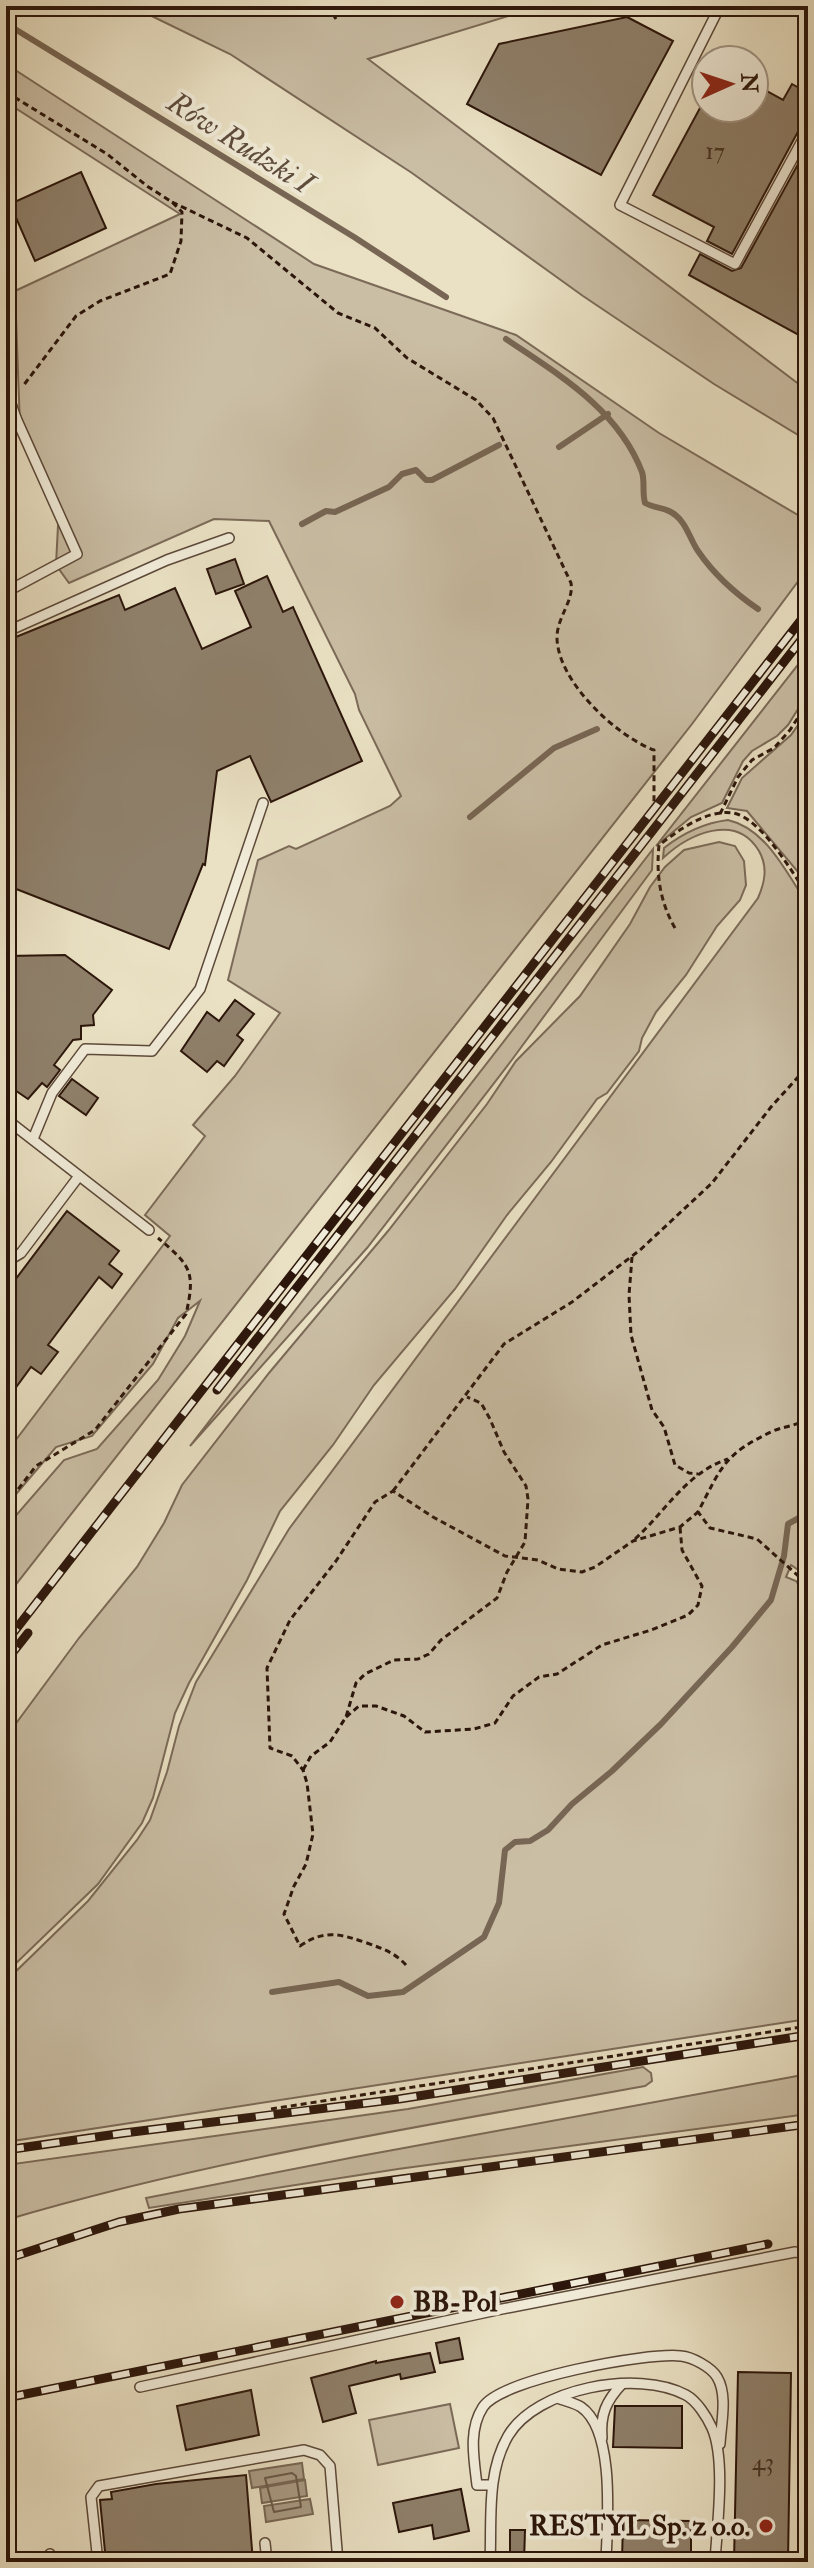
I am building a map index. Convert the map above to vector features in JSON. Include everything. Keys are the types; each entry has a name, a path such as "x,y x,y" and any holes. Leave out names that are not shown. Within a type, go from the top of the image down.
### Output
{"lane":[{"path":"720,6 620,205 735,264 808,130"},
{"path":"6,342 11,421 77,554 6,592"},
{"path":"6,632 167,560 229,538"},
{"path":"33,1139 52,1093 85,1049 152,1051 200,989 263,803"},
{"path":"6,1119 149,1230"},
{"path":"6,1262 21,1253 79,1176"},
{"path":"140,2387 497,2310 795,2252 808,2254"},
{"path":"492,2485 477,2485 472,2444 476,2422 484,2405 508,2389 543,2377 658,2355 685,2356 706,2366 717,2377 722,2395 715,2562"},
{"path":"606,2562 609,2489 602,2413 610,2396 622,2384"},
{"path":"490,2562 492,2485 497,2460 520,2421 545,2403 597,2386 622,2384 670,2389 689,2396 704,2413 713,2429 719,2463"},
{"path":"558,2398 581,2407 592,2419 603,2450"},
{"path":"98,2562 91,2497 99,2486 304,2450 320,2455 330,2466 338,2562"},
{"path":"265,2543 267,2562"}],"path":[{"path":"332,6 331,11 336,19"},
{"path":"6,92 107,154 172,202 247,238 338,313 375,328 407,358 476,400 493,418 571,583 573,593 561,613 557,636 559,655 586,698 610,724 654,750 654,803"},
{"path":"11,403 76,316 100,301 170,274 181,241 182,212 172,202"},
{"path":"720,814 738,777 752,760 774,748 808,702"},
{"path":"675,928 663,901 657,870 659,845 684,828 720,814 733,813 744,818 763,834 808,896"},
{"path":"406,1965 386,1949 338,1933 314,1936 300,1946 284,1914 306,1864 313,1834 303,1770 292,1756 270,1748 267,1668 290,1620 336,1561 375,1502 393,1491 504,1344 572,1302 632,1257 712,1183 771,1107 808,1066"},
{"path":"6,1505 36,1466 95,1430 186,1314 192,1291 184,1260 149,1230"},
{"path":"632,1257 630,1326 652,1410 664,1427 675,1465 698,1474"},
{"path":"303,1770 311,1756 330,1742 346,1717 356,1683 365,1674 394,1660 418,1659 429,1654 441,1640 497,1598 526,1534 526,1486 504,1452 481,1403 466,1397"},
{"path":"393,1491 433,1517 505,1556 538,1560 558,1569 582,1572 595,1567 633,1541 698,1474 728,1459 751,1442 808,1418"},
{"path":"633,1541 680,1527 698,1512 728,1459"},
{"path":"698,1512 710,1528 757,1539 804,1581 808,1589"},
{"path":"346,1717 359,1706 368,1705 404,1716 425,1732 484,1727 495,1723 513,1696 539,1677 557,1674 602,1645 682,1619 698,1605 702,1586 682,1550 680,1527"},
{"path":"271,2109 808,2026"}],"shaded area":[{"path":"131,6 541,6 368,59 800,385 808,383 808,441 714,384 583,296 412,173 230,54"},
{"path":"6,64 314,264 516,335 659,433 808,521 808,568 692,724 6,1597 6,1527 64,1460 97,1449 158,1380 185,1336 200,1301 178,1318 153,1364 92,1436 56,1447 6,1506 6,1453 170,1236 145,1215 205,1136 193,1125 235,1076 280,1013 228,980 258,860 289,846 296,849 390,806 401,796 359,710 355,694 269,521 214,519 69,583 56,565 59,506 20,426 15,291 180,214 6,102"},
{"path":"808,652 808,693 788,725 743,761 722,803 691,817 656,846"},
{"path":"808,711 808,884 747,811 727,808 742,778 791,735"},
{"path":"728,820 742,825 765,843 808,905 808,1580 791,1565 786,1577 796,1581 808,1598 808,2019 6,2142 6,1981 88,1901 137,1840 150,1820 196,1682 289,1529 758,898 764,880 764,863 749,839 738,832 712,831 699,835 663,858 664,848 679,838 702,826"},
{"path":"719,842 735,846 744,861 746,885 740,900 717,926 686,975 656,1012 642,1038 639,1051 607,1093 597,1099 507,1215 455,1289 374,1385 333,1445 280,1511 247,1580 175,1713 153,1798 142,1823 98,1884 6,1973 6,1737 79,1638 137,1567 164,1523 182,1485 269,1373 388,1231 487,1104 516,1061 580,996 665,867 684,850"},
{"path":"653,849 652,870 511,1061 367,1248 190,1446"},
{"path":"643,2067 651,2073 652,2081 645,2086 244,2161 164,2178 6,2220 6,2165 408,2109"},
{"path":"808,2074 808,2114 398,2169 149,2208 146,2198 355,2157"},
{"path":"450,2404 459,2448 378,2465 369,2420"}],"water":[{"path":"302,2463 304,2479 252,2488 249,2471"},
{"path":"305,2480 307,2496 262,2503 260,2488"},
{"path":"310,2499 313,2514 266,2522 264,2506"}],"building":[{"path":"627,17 673,41 601,175 467,104 499,44"},
{"path":"792,84 808,93 808,123 801,126 732,254 707,241 714,227 653,195 691,124 770,124 770,93 783,100"},
{"path":"808,146 808,340 689,275 700,254 732,271 741,268"},
{"path":"81,172 106,228 35,261 10,204"},
{"path":"235,559 244,584 216,594 207,569"},
{"path":"267,576 283,612 293,607 362,761 271,802 250,756 217,771 205,865 169,949 6,885 6,641 119,595 125,610 175,588 202,649 251,627 235,591"},
{"path":"65,955 112,990 93,1015 94,1025 81,1026 81,1039 73,1040 54,1065 60,1070 47,1087 42,1083 28,1099 6,1084 6,956"},
{"path":"235,1000 254,1014 237,1035 243,1040 224,1066 217,1061 207,1072 181,1051 207,1012 219,1021"},
{"path":"72,1079 98,1098 86,1115 59,1096"},
{"path":"67,1211 119,1251 109,1264 122,1274 112,1288 99,1277 48,1345 58,1352 41,1374 31,1367 6,1401 6,1292"},
{"path":"459,2338 463,2359 440,2363 436,2343"},
{"path":"430,2353 435,2372 401,2379 400,2374 349,2386 356,2413 323,2422 311,2378 376,2361"},
{"path":"738,2372 791,2373 788,2562 734,2562"},
{"path":"251,2390 259,2435 186,2450 177,2406"},
{"path":"615,2406 682,2406 682,2448 613,2447"},
{"path":"246,2475 253,2562 106,2562 100,2500 112,2499 111,2492"},
{"path":"461,2489 469,2531 434,2539 432,2525 399,2532 393,2503"},
{"path":"623,2520 691,2521 691,2562 622,2562"},
{"path":"510,2530 525,2530 524,2562 510,2562"}],"waterway":[{"name":"Rów Rudzki I","path":"10,26 446,297"},
{"name":"Rów Rudzki I","path":"506,339 566,380 602,412 618,430 642,472 645,503 675,514 711,567 733,590 758,609"},
{"path":"559,447 608,414"},
{"path":"302,524 326,511 335,512 389,487 402,474 416,470 426,480 432,480 499,445"},
{"path":"470,817 554,748 597,729"},
{"path":"272,1992 339,1982 368,1996 403,1992 484,1937 499,1903 505,1850 515,1842 530,1841 548,1830 572,1804 661,1724 732,1647 771,1600 784,1556 788,1524 808,1513"}],"railway":[{"path":"6,1642 808,611"},
{"path":"217,1390 808,631"},
{"path":"6,1661 28,1633"},
{"path":"6,2150 399,2099 808,2035"},
{"path":"6,2259 119,2222 179,2209 808,2124"},
{"path":"6,2398 768,2244"}],"place":[{"name":"BB-Pol","path":"397,2302"},
{"name":"RESTYL Sp. z o.o.","path":"766,2526"}]}
